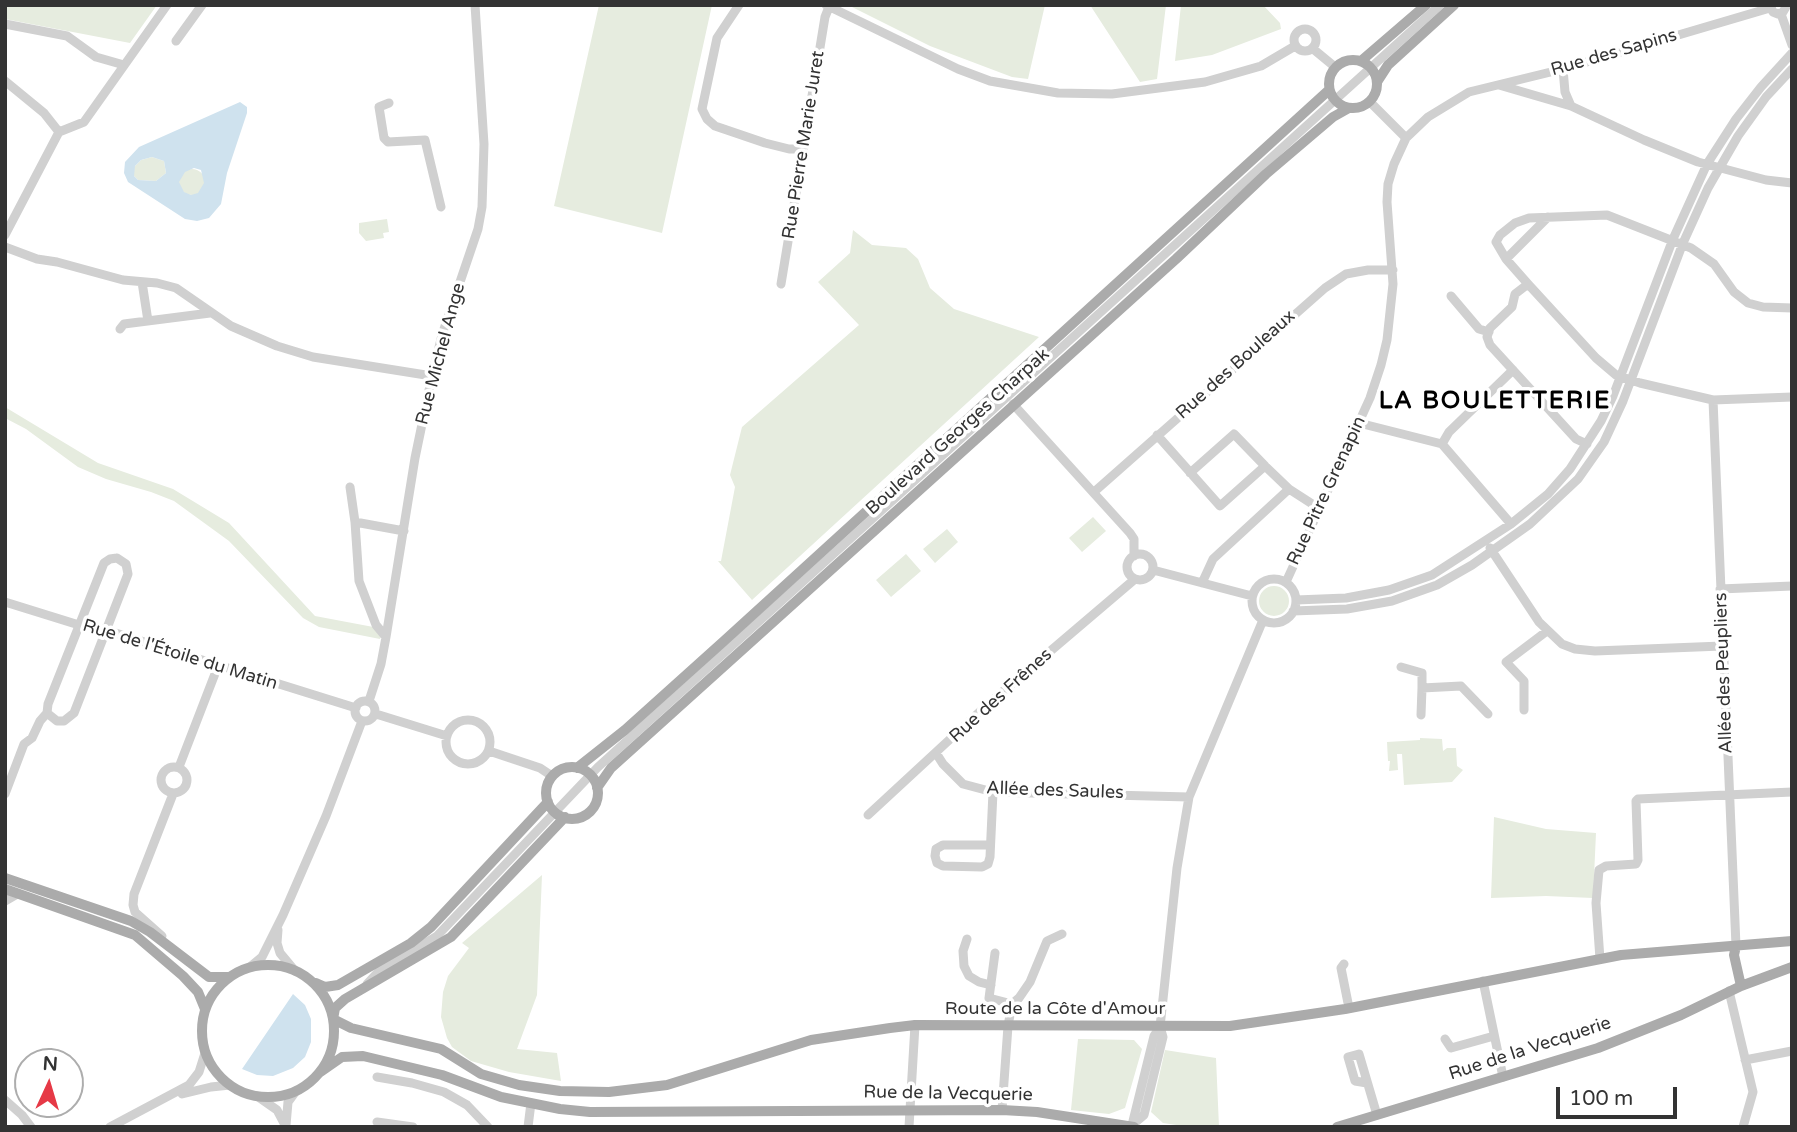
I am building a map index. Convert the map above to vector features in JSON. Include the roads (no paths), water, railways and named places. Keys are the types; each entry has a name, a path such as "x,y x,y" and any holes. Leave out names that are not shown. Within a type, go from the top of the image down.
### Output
{"main road":[{"path":"1361,61 1426,5"},
{"path":"1377,82 1388,65 1454,5"},
{"path":"1349,108 1331,99 1328,82 1335,67 1347,60 1361,61 1371,68 1377,89 1370,102"},
{"name":"Boulevard Georges Charpak","path":"577,768 625,730 1331,99"},
{"name":"Boulevard Georges Charpak","path":"565,817 579,817 590,810 597,800 597,788 611,768 1177,259 1266,174 1333,117 1349,108 1364,106 1370,102"},
{"path":"319,1073 332,1048 335,1008 363,987 400,969 451,937 565,817 551,807 547,788 552,776 564,768 577,768 590,774 597,788"},
{"path":"531,1103 487,1093 440,1075 363,1056 342,1057 296,1091 280,1096 257,1096 230,1085 217,1074 205,1053 201,1031 205,1009 216,989 229,977 250,967 272,965 295,971 325,987 333,987 411,943 431,927 537,814 551,807"},
{"path":"5,876 18,888 135,935 183,976 198,992 205,1009"},
{"path":"5,889 18,888 131,921 209,977 229,977"},
{"name":"Route de la Côte d'Amour","path":"333,1019 351,1028 441,1049 481,1073 512,1083 544,1089 598,1092 636,1090 667,1085 811,1040 915,1025 1064,1028 1083,1025 1230,1026 1349,1008 1621,955 1792,941"},
{"path":"1736,946 1734,956 1741,986"},
{"path":"1729,991 1792,967"},
{"path":"310,980 325,997 333,1019"},
{"name":"Rue de la Vecquerie","path":"1337,1127 1598,1048 1681,1015 1729,991"},
{"name":"Rue de la Vecquerie","path":"531,1103 600,1112 1002,1110 1132,1126"}],"street":[{"path":"5,235 59,132 84,122 167,5"},
{"path":"176,41 202,5"},
{"name":"Rue Michel Ange","path":"369,701 381,664 415,458 432,376 442,335 478,229 482,206 484,144 475,5"},
{"path":"739,5 717,38 702,109 707,119 715,126 765,143 789,149 803,149"},
{"name":"Boulevard Georges Charpak","path":"1331,99 1371,68 1440,5"},
{"path":"827,6 873,30 979,77 1016,87 1058,93 1112,94 1205,82 1261,65 1295,46"},
{"name":"Rue Pierre Marie Juret","path":"781,284 827,6"},
{"path":"1770,6 1773,12 1784,9 1792,45"},
{"name":"Rue des Sapins","path":"1458,97 1563,69 1770,6"},
{"path":"5,24 67,36 96,57 124,65"},
{"path":"1300,31 1312,32 1316,38 1312,48 1303,51 1295,46 1295,36 1300,31"},
{"path":"1312,48 1335,67"},
{"path":"1296,600 1346,598 1410,584 1432,575 1511,524 1548,494 1570,469 1601,421 1673,239 1707,164 1736,119 1792,53"},
{"path":"1563,69 1571,106"},
{"path":"1293,611 1347,609 1414,595 1437,585 1493,551 1530,524 1578,479 1604,442 1631,380 1683,243 1719,167 1766,97 1792,69"},
{"path":"1520,79 1522,92"},
{"path":"5,81 44,113 59,132"},
{"path":"1497,85 1571,106 1698,162 1766,180 1792,183"},
{"name":"Rue Pitre Grenapin","path":"1286,582 1370,398 1387,340 1393,270 1387,202 1388,184 1394,164 1406,138 1428,117 1458,97"},
{"path":"363,987 380,970 437,936 551,807 1331,99"},
{"path":"1370,102 1406,138"},
{"path":"389,103 379,107 384,138 388,142 418,139 426,141 441,207"},
{"path":"1792,308 1763,307 1748,303 1734,292 1714,264 1683,243 1607,215 1522,220 1500,235 1496,242 1506,259 1595,358 1618,376 1713,400 1792,397"},
{"path":"1506,259 1548,217"},
{"path":"5,247 37,259 176,288 231,327 313,357 432,376"},
{"name":"Rue des Bouleaux","path":"1094,492 1325,288 1346,274 1368,270 1393,270"},
{"path":"142,282 148,321"},
{"path":"1528,284 1515,294 1512,307 1487,337 1490,345 1576,439 1587,444"},
{"path":"1451,296 1479,328 1489,332"},
{"path":"120,328 124,324 210,313"},
{"path":"1442,444 1448,432 1513,370"},
{"name":"Allée des Peupliers","path":"1713,400 1736,946"},
{"path":"1013,404 1131,535 1134,539 1134,556 1128,567 1129,573 1135,579 1147,578 1153,570 1152,563 1148,557 1134,556"},
{"path":"1359,423 1442,444 1511,524"},
{"path":"1190,473 1234,434 1289,489 1320,509"},
{"path":"1157,435 1220,506 1265,466"},
{"path":"350,487 359,581 370,614 386,637"},
{"path":"1202,583 1213,559 1289,489"},
{"path":"355,522 404,531"},
{"path":"1486,541 1547,631 1562,644 1575,649 1595,651 1722,646"},
{"path":"5,794 24,744 32,738 47,713 48,704 104,563 117,558 126,564 128,574 74,713 64,721 57,721 47,713"},
{"path":"1153,570 1252,596"},
{"name":"Rue des Frênes","path":"868,815 987,705 1135,579"},
{"path":"1279,579 1286,582 1295,593 1293,611 1283,621 1263,620 1254,610 1252,596 1259,584 1265,580 1279,579"},
{"path":"1720,589 1792,586"},
{"name":"Rue de l'Étoile du Matin","path":"5,602 79,625 106,630 356,708"},
{"path":"1132,1126 1144,1115 1163,1037 1160,1027 1177,868 1189,797 1263,620"},
{"path":"1524,710 1524,681 1506,662 1547,631"},
{"path":"179,767 218,666"},
{"path":"1401,667 1422,673 1421,715"},
{"path":"1422,688 1461,686 1488,714"},
{"path":"362,701 369,701 376,714 369,721 362,721 355,714 362,701"},
{"path":"376,714 447,736"},
{"path":"472,720 488,732 489,751 474,764 461,763 455,760 447,749 447,736 459,722 472,720"},
{"path":"250,967 262,957 283,915 326,816 362,721"},
{"path":"489,751 541,768 552,776"},
{"name":"Allée des Saules","path":"936,753 963,784 993,792 1189,797"},
{"path":"169,946 160,934 135,912 132,905 173,794 183,790 187,783 186,775 179,767"},
{"path":"173,794 164,789 161,777 169,768 179,767"},
{"path":"990,845 943,845 936,849 935,856 937,863 943,866 982,867 988,863 990,845 993,792"},
{"path":"1600,959 1596,903 1599,870 1606,866 1636,864 1636,801 1643,798 1729,793 1792,792"},
{"path":"5,901 18,888"},
{"path":"283,915 277,943 282,957 295,971"},
{"path":"1002,1110 1012,1004 1030,982 1047,942 1062,934"},
{"path":"967,939 963,951 964,966 969,976 978,982 991,985"},
{"path":"995,953 989,998 1012,1004"},
{"path":"1344,964 1341,968 1349,1008"},
{"path":"361,972 380,970"},
{"path":"1483,981 1503,1077"},
{"path":"1729,991 1753,1092 1743,1127"},
{"path":"909,1127 915,1025"},
{"path":"1445,1039 1451,1048 1494,1036"},
{"path":"1745,1060 1792,1051"},
{"path":"110,1127 167,1099 192,1082 202,1066 205,1053"},
{"path":"377,1077 444,1092 467,1105 488,1127"},
{"path":"1367,1083 1377,1115"},
{"path":"167,1099 202,1088 230,1085"},
{"path":"286,1127 288,1102 296,1091"},
{"path":"257,1096 277,1110 286,1127"},
{"path":"5,1100 32,1127"},
{"path":"528,1127 531,1103"},
{"path":"381,1127 377,1122 413,1127"}],"water":[{"path":"240,102 247,107 227,173 221,204 209,218 197,221 185,219 128,182 124,173 125,162 139,147","holes":["152,157 164,161 166,173 156,181 138,180 134,176 135,166 141,160","194,168 201,170 204,183 198,193 191,195 184,192 179,182 185,172"]},
{"path":"293,994 305,1005 311,1019 311,1042 305,1057 293,1068 273,1076 257,1075 242,1069"}],"district":[{"name":"LA BOULETTERIE","path":"1495,402"}]}
